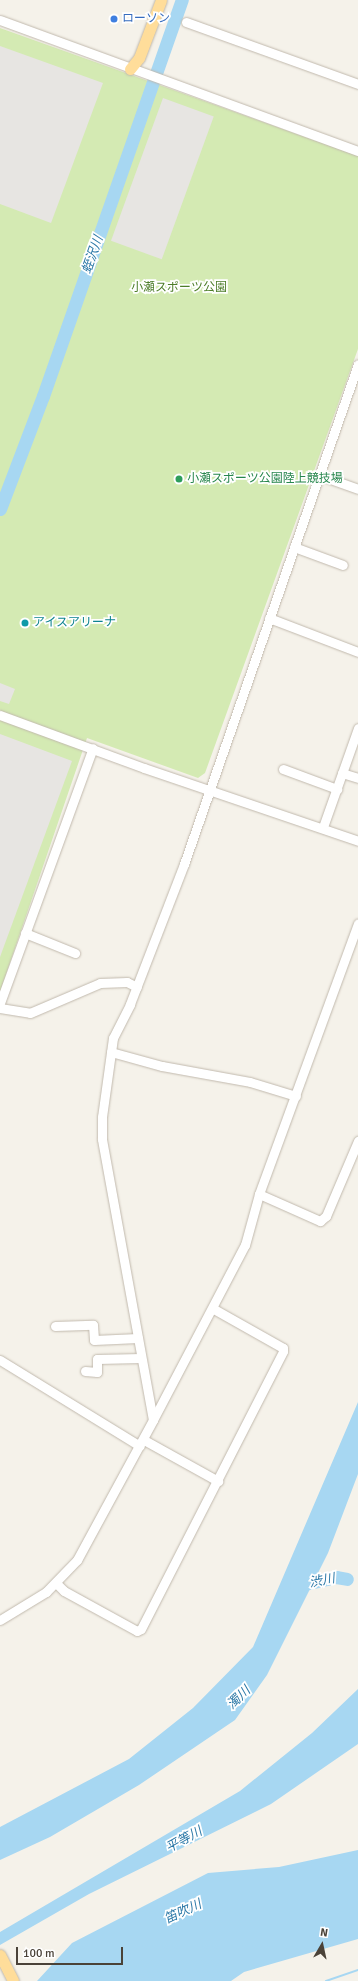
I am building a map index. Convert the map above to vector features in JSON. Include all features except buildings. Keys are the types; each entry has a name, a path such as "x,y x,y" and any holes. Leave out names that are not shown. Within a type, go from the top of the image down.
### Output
{"main road":[{"path":"130,68 139,58 161,0"},
{"path":"0,1955 13,1981"}],"street":[{"path":"0,20 358,151"},
{"path":"186,22 358,84"},
{"path":"153,1420 102,1139 102,1117 111,1052 116,1031 137,987 184,864 358,364"},
{"path":"319,475 358,489"},
{"path":"294,547 343,565"},
{"path":"269,618 358,652"},
{"path":"0,715 209,789 323,827 358,841"},
{"path":"323,827 358,728"},
{"path":"0,1003 93,748"},
{"path":"282,769 337,788"},
{"path":"342,773 358,778"},
{"path":"0,1620 46,1592 56,1583 84,1550 245,1246 259,1194 358,924"},
{"path":"25,933 75,953"},
{"path":"0,1008 30,1013 100,983 127,982 137,987"},
{"path":"111,1052 162,1066 250,1082 296,1096"},
{"path":"259,1194 320,1221 326,1216 358,1141"},
{"path":"56,1583 64,1591 137,1631 141,1629 218,1481 283,1348 212,1308"},
{"path":"55,1326 93,1326 94,1340 138,1338"},
{"path":"84,1371 97,1372 97,1359 141,1358"},
{"path":"0,1360 142,1443 218,1481"}],"green space":[{"name":"小瀬スポーツ公園","path":"0,28 358,156 358,349 205,773 198,778 87,738 0,992"}],"shaded area":[{"path":"0,46 103,83 51,223 0,204"},
{"path":"163,98 214,116 162,259 111,241"},
{"path":"0,683 15,689 9,704 0,701"},
{"path":"0,734 72,761 0,957"}],"water":[{"name":"濁川","path":"358,1402 358,1474 328,1553 267,1675 235,1720 139,1785 50,1837 0,1860 0,1827 129,1759 193,1708 253,1647"},
{"name":"平等川","path":"358,1689 358,1744 271,1804 89,1894 0,1945 0,1932 240,1791 312,1733"},
{"name":"笛吹川","path":"358,1850 358,1939 244,1972 231,1981 37,1981 72,1943 208,1873 279,1867"}],"waterway":[{"name":"蛭沢川","path":"0,509 43,396 182,0"},
{"name":"渋川","path":"296,1586 336,1577 347,1579"},
{"path":"326,1981 358,1970"}],"place":[{"name":"ローソン","path":"114,19"},
{"name":"小瀬スポーツ公園陸上競技場","path":"179,479"},
{"name":"アイスアリーナ","path":"25,623"}]}
